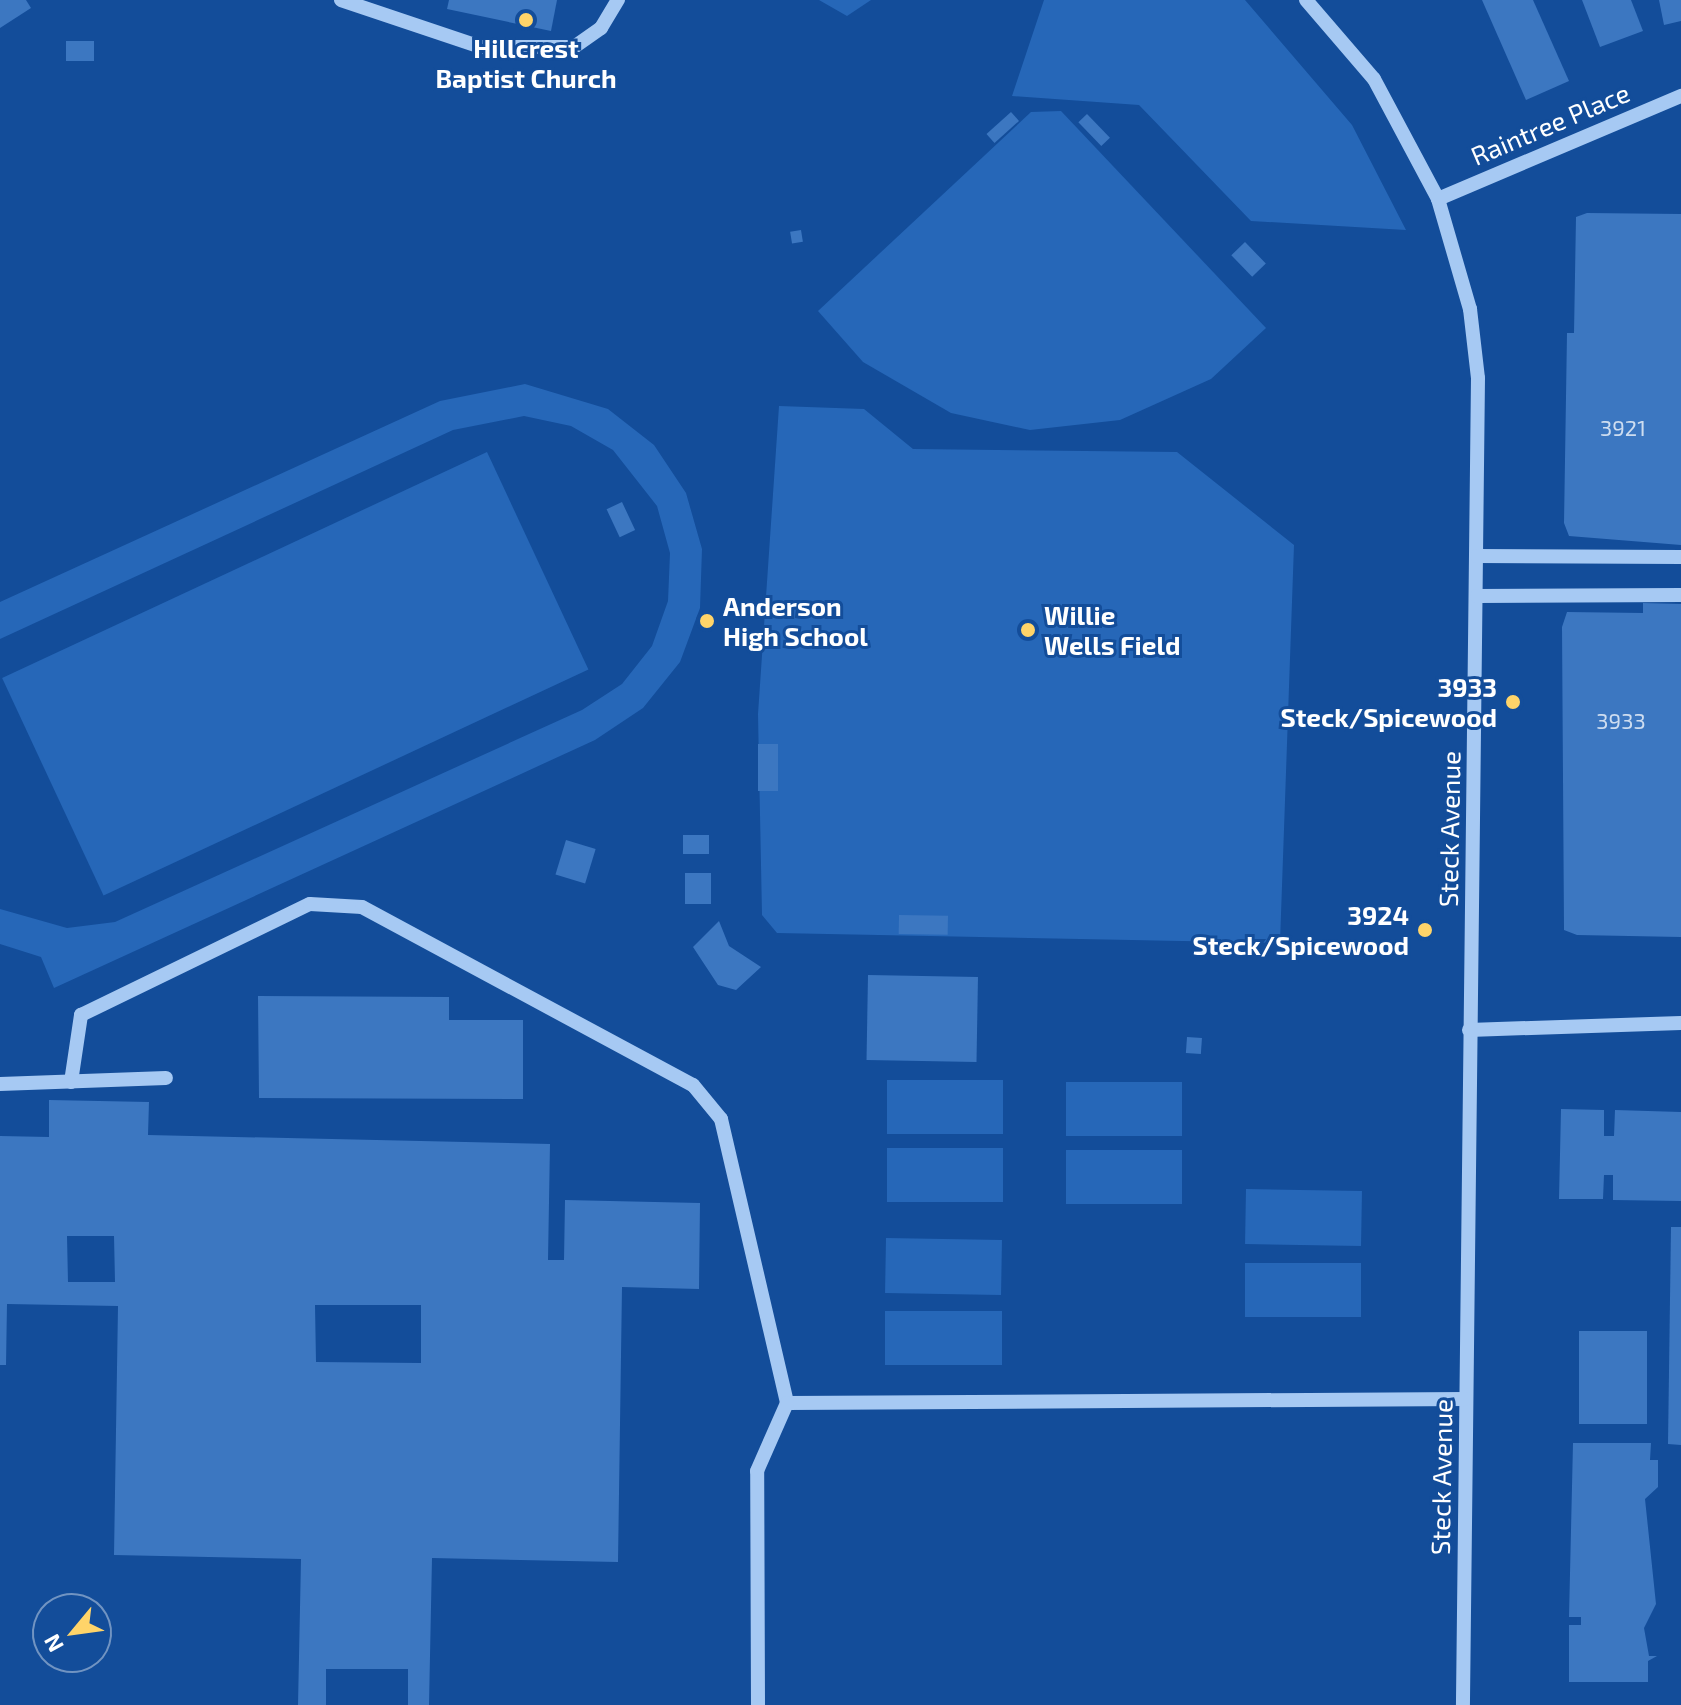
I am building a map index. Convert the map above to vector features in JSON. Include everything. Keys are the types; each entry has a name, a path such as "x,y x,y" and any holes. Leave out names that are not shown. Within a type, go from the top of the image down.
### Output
{"street":[{"path":"341,0 481,47 574,47 601,28 618,0"},
{"name":"Steck Avenue","path":"1306,0 1374,79 1438,199 1470,309 1478,378 1463,1705"},
{"name":"Raintree Place","path":"1438,199 1681,96"},
{"path":"1477,556 1681,557"},
{"path":"1477,596 1681,595"},
{"path":"71,1082 81,1015 310,904 362,907 693,1085 721,1119 787,1403 757,1471 758,1705"},
{"path":"1469,1030 1681,1023"},
{"path":"0,1084 166,1078"},
{"path":"787,1403 1466,1399"}],"shaded area":[{"path":"819,0 871,0 847,16"},
{"path":"1044,0 1245,0 1352,125 1406,230 1251,221 1139,105 1012,96"},
{"path":"1061,111 1266,328 1211,379 1120,420 1030,430 951,413 863,362 818,311 1031,112"},
{"path":"525,384 608,409 654,445 686,493 702,549 700,608 680,662 643,708 595,740 54,988 41,957 0,944 0,909 67,928 115,922 582,710 622,684 652,646 668,601 670,553 657,506 613,450 571,426 524,416 453,430 0,639 0,602 440,401"},
{"name":"Willie Wells Field","path":"779,406 864,409 913,449 1177,452 1294,545 1280,943 777,933 762,915 758,714"},
{"path":"487,452 588,670 104,896 2,678"},
{"path":"887,1080 1003,1080 1003,1134 887,1134"},
{"path":"1066,1082 1182,1082 1182,1136 1066,1136"},
{"path":"887,1148 1003,1148 1003,1202 887,1202"},
{"path":"1066,1150 1182,1150 1182,1204 1066,1204"},
{"path":"1246,1189 1362,1191 1361,1246 1245,1244"},
{"path":"886,1238 1002,1240 1001,1295 885,1293"},
{"path":"1245,1263 1361,1263 1361,1317 1245,1317"},
{"path":"885,1311 1002,1311 1002,1365 885,1365"}],"building":[{"path":"0,0 26,0 31,8 0,28"},
{"name":"Hillcrest Baptist Church","path":"449,0 557,0 551,31 447,9"},
{"path":"1482,0 1533,0 1569,81 1526,100"},
{"path":"1582,0 1631,0 1643,31 1600,47"},
{"path":"1659,0 1681,0 1681,21 1664,25"},
{"path":"66,41 94,41 94,61 66,61"},
{"path":"1011,112 1019,121 995,143 986,134"},
{"path":"1087,114 1110,138 1101,146 1078,122"},
{"path":"1587,213 1681,214 1681,545 1569,536 1564,523 1567,333 1574,333 1576,217"},
{"path":"801,230 803,242 792,244 790,232"},
{"path":"1245,242 1266,264 1252,277 1231,255"},
{"path":"622,502 635,530 620,537 607,509"},
{"path":"1643,603 1681,604 1681,937 1577,935 1564,930 1562,627 1567,612 1643,613"},
{"path":"758,744 778,744 778,791 758,791"},
{"path":"683,835 709,835 709,854 683,854"},
{"path":"566,840 596,849 585,883 555,874"},
{"path":"685,873 711,873 711,904 685,904"},
{"path":"899,915 948,916 948,935 899,934"},
{"path":"719,921 729,946 761,967 736,990 718,985 693,947"},
{"path":"868,975 978,977 976,1062 867,1060"},
{"path":"258,996 449,997 449,1020 523,1020 523,1099 259,1098"},
{"path":"1187,1037 1202,1038 1201,1054 1186,1053"},
{"path":"49,1100 149,1102 148,1135 550,1144 548,1260 564,1260 565,1200 700,1203 699,1289 622,1287 618,1562 432,1558 429,1705 408,1705 408,1669 326,1669 326,1705 298,1705 301,1559 114,1555 118,1306 7,1304 6,1365 0,1365 0,1136 49,1137","holes":["67,1236 114,1236 115,1282 68,1282","315,1305 421,1305 421,1363 316,1362"]},
{"path":"1561,1109 1604,1110 1604,1136 1614,1136 1615,1110 1681,1112 1681,1201 1613,1200 1613,1175 1604,1175 1603,1199 1559,1199"},
{"path":"1671,1227 1681,1227 1681,1445 1668,1444"},
{"path":"1579,1331 1647,1331 1647,1424 1579,1424"},
{"path":"1573,1443 1651,1443 1650,1460 1658,1460 1658,1487 1645,1499 1656,1604 1644,1628 1649,1656 1657,1656 1648,1661 1648,1682 1569,1682 1569,1625 1581,1625 1581,1617 1569,1617"}],"place":[{"name":"Hillcrest Baptist Church","path":"526,20"},
{"name":"Anderson High School","path":"707,621"},
{"name":"Willie Wells Field","path":"1028,630"},
{"name":"3933 Steck/Spicewood","path":"1513,702"},
{"name":"3924 Steck/Spicewood","path":"1425,930"}]}
